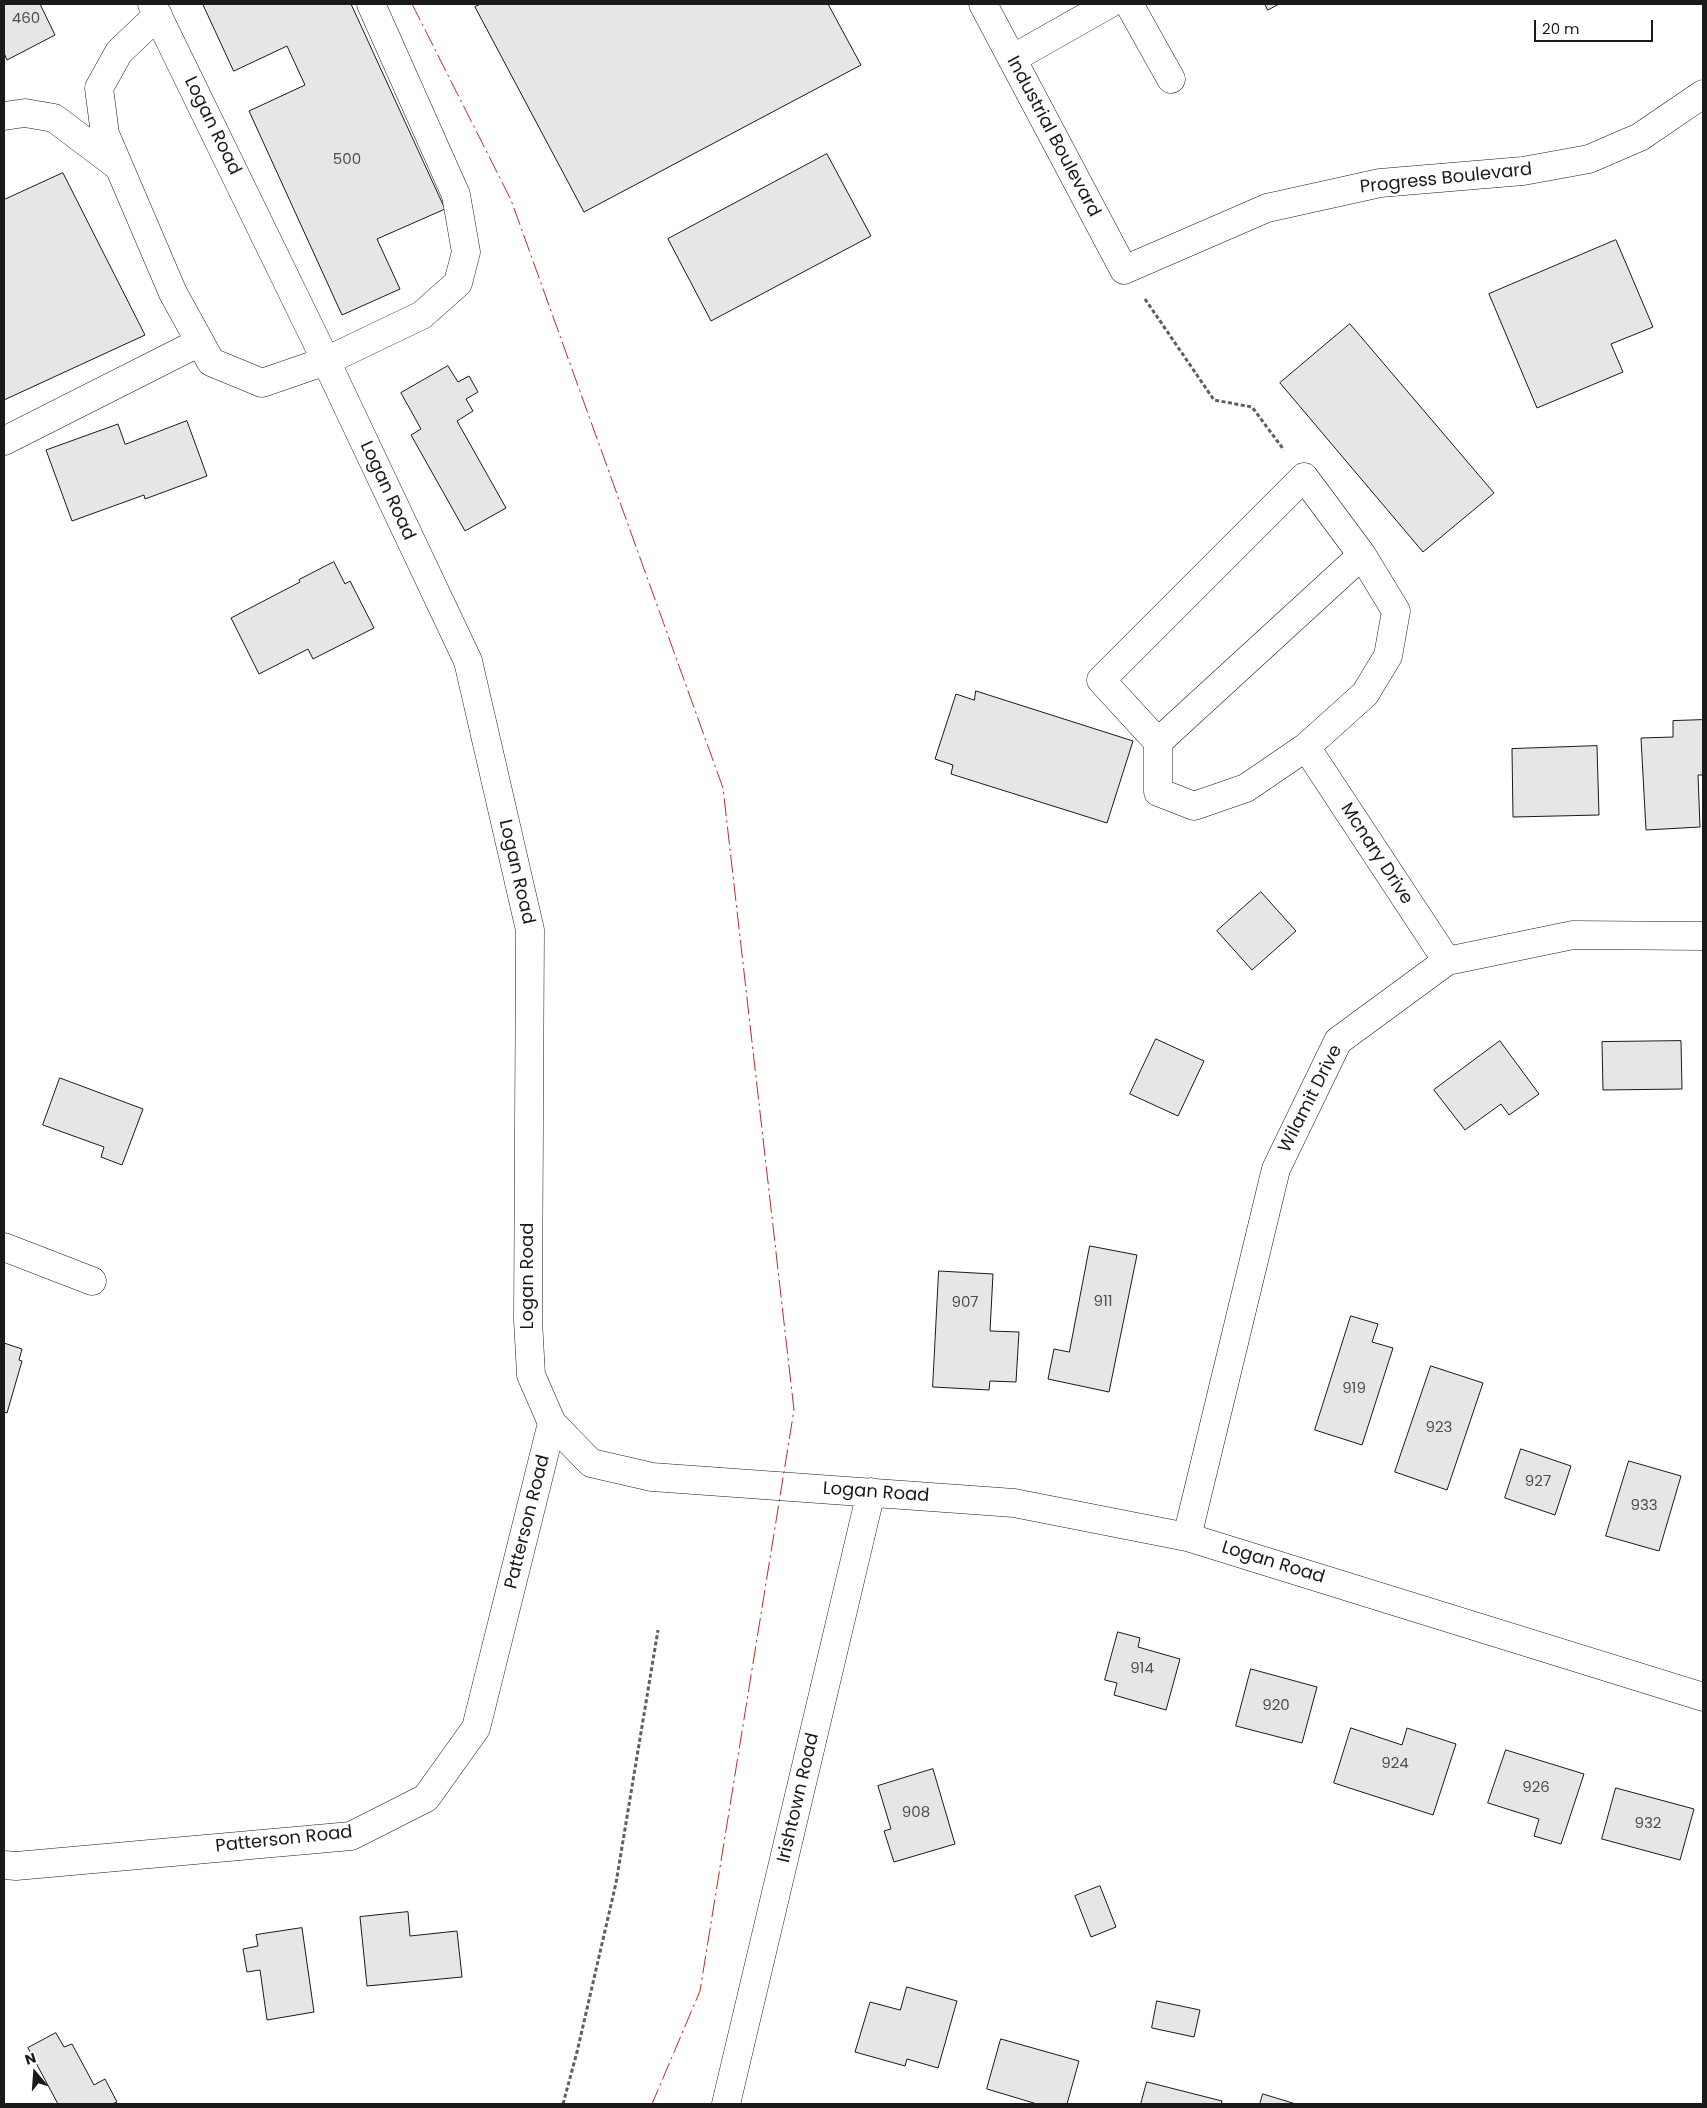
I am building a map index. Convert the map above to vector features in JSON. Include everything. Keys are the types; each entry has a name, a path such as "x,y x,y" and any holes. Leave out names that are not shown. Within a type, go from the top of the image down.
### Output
{"street":[{"path":"155,9 119,52 99,88 105,134 173,293 211,362 262,383 326,361 422,315 458,283 466,252 456,195 371,4"},
{"name":"Industrial Boulevard","path":"983,4 1124,270"},
{"path":"1012,59 1109,4"},
{"path":"1128,4 1171,79"},
{"name":"Logan Road","path":"155,9 326,361 468,661 530,930 528,1320 531,1375 552,1423 591,1464 643,1475 1014,1503 1187,1537 1703,1698"},
{"name":"Progress Boulevard","path":"1124,270 1267,208 1380,183 1524,171 1589,159 1640,138 1703,94"},
{"path":"4,116 25,113 54,118 120,168"},
{"path":"4,441 200,342"},
{"path":"1304,477 1362,555 1396,611 1388,656 1365,694 1306,748 1246,788 1194,806 1158,792 1158,742 1101,680 1304,477"},
{"path":"1158,742 1362,555"},
{"name":"Mcnary Drive","path":"1306,748 1447,961"},
{"name":"Wilamit Drive","path":"1187,1537 1276,1169 1338,1041 1447,961 1573,935 1703,936"},
{"path":"4,1247 92,1281"},
{"name":"Patterson Road","path":"4,1865 16,1866 351,1836 426,1798 476,1728 552,1423"},
{"name":"Irishtown Road","path":"726,2104 871,1492"}],"path":[{"path":"1124,270 1214,400 1252,408 1304,477"},
{"path":"563,2104 616,1884 658,1630"}],"building":[{"path":"4,4 40,4 55,35 7,60 4,53"},
{"path":"203,4 351,4 445,209 377,239 400,289 342,315 249,111 305,85 287,46 234,71"},
{"path":"481,4 828,4 861,65 584,212 475,7"},
{"path":"1265,4 1279,4 1268,10"},
{"path":"827,154 871,236 711,321 668,239"},
{"path":"63,173 145,335 4,400 4,200"},
{"path":"1616,240 1653,327 1611,344 1623,372 1537,408 1489,294"},
{"path":"1350,324 1494,493 1423,552 1280,383"},
{"path":"448,366 458,382 469,376 478,392 466,399 473,411 457,421 506,508 465,531 411,435 421,429 401,393"},
{"path":"187,421 207,476 145,499 144,495 72,521 46,450 118,424 125,444"},
{"path":"334,562 345,584 350,581 374,628 313,659 308,649 259,674 231,618"},
{"path":"976,691 1133,741 1107,823 951,774 953,765 935,759 956,694 974,700"},
{"path":"1703,720 1703,775 1698,775 1700,827 1646,830 1641,738 1673,737 1673,721"},
{"path":"1597,746 1599,815 1513,817 1512,749"},
{"path":"1261,892 1296,931 1252,970 1217,931"},
{"path":"1156,1039 1204,1061 1178,1116 1130,1094"},
{"path":"1500,1041 1539,1094 1509,1115 1501,1104 1465,1130 1434,1090"},
{"path":"1681,1041 1682,1089 1603,1090 1602,1042"},
{"path":"60,1078 143,1109 122,1165 101,1157 104,1147 43,1125"},
{"path":"1090,1246 1137,1255 1109,1392 1048,1379 1054,1349 1069,1352"},
{"path":"939,1271 993,1274 990,1331 1019,1332 1016,1382 990,1381 989,1390 933,1387"},
{"path":"1351,1316 1378,1324 1372,1342 1393,1348 1362,1445 1315,1430"},
{"path":"4,1343 22,1349 19,1360 22,1361 7,1413 4,1412"},
{"path":"1431,1366 1483,1383 1447,1490 1395,1472"},
{"path":"1521,1449 1571,1466 1555,1515 1505,1498"},
{"path":"1629,1461 1681,1476 1659,1551 1606,1536"},
{"path":"1118,1632 1140,1638 1138,1647 1180,1659 1166,1710 1114,1695 1117,1683 1105,1680"},
{"path":"1251,1669 1317,1687 1302,1743 1236,1726"},
{"path":"1351,1728 1402,1745 1407,1728 1456,1744 1433,1815 1334,1783"},
{"path":"1506,1750 1584,1774 1561,1844 1534,1836 1539,1819 1488,1803"},
{"path":"933,1769 955,1844 894,1862 884,1831 891,1829 878,1786"},
{"path":"1616,1788 1694,1809 1680,1860 1602,1839"},
{"path":"1100,1886 1116,1927 1091,1937 1075,1896"},
{"path":"408,1912 410,1936 457,1931 462,1977 367,1986 360,1917"},
{"path":"302,1928 314,2012 267,2020 260,1970 247,1972 243,1949 258,1946 256,1935"},
{"path":"907,1987 957,2001 938,2068 907,2059 905,2066 855,2052 870,2002 900,2010"},
{"path":"1157,2001 1200,2010 1194,2037 1152,2028"},
{"path":"56,2033 64,2047 72,2044 94,2085 105,2079 117,2102 112,2104 58,2104 28,2048"},
{"path":"1001,2039 1079,2061 1067,2104 1037,2104 987,2089"},
{"path":"1147,2082 1222,2101 1221,2104 1141,2104"},
{"path":"1263,2094 1296,2104 1260,2104"}],"power":[{"path":"412,4 511,200 723,788 794,1410 700,1991 652,2104"}]}
